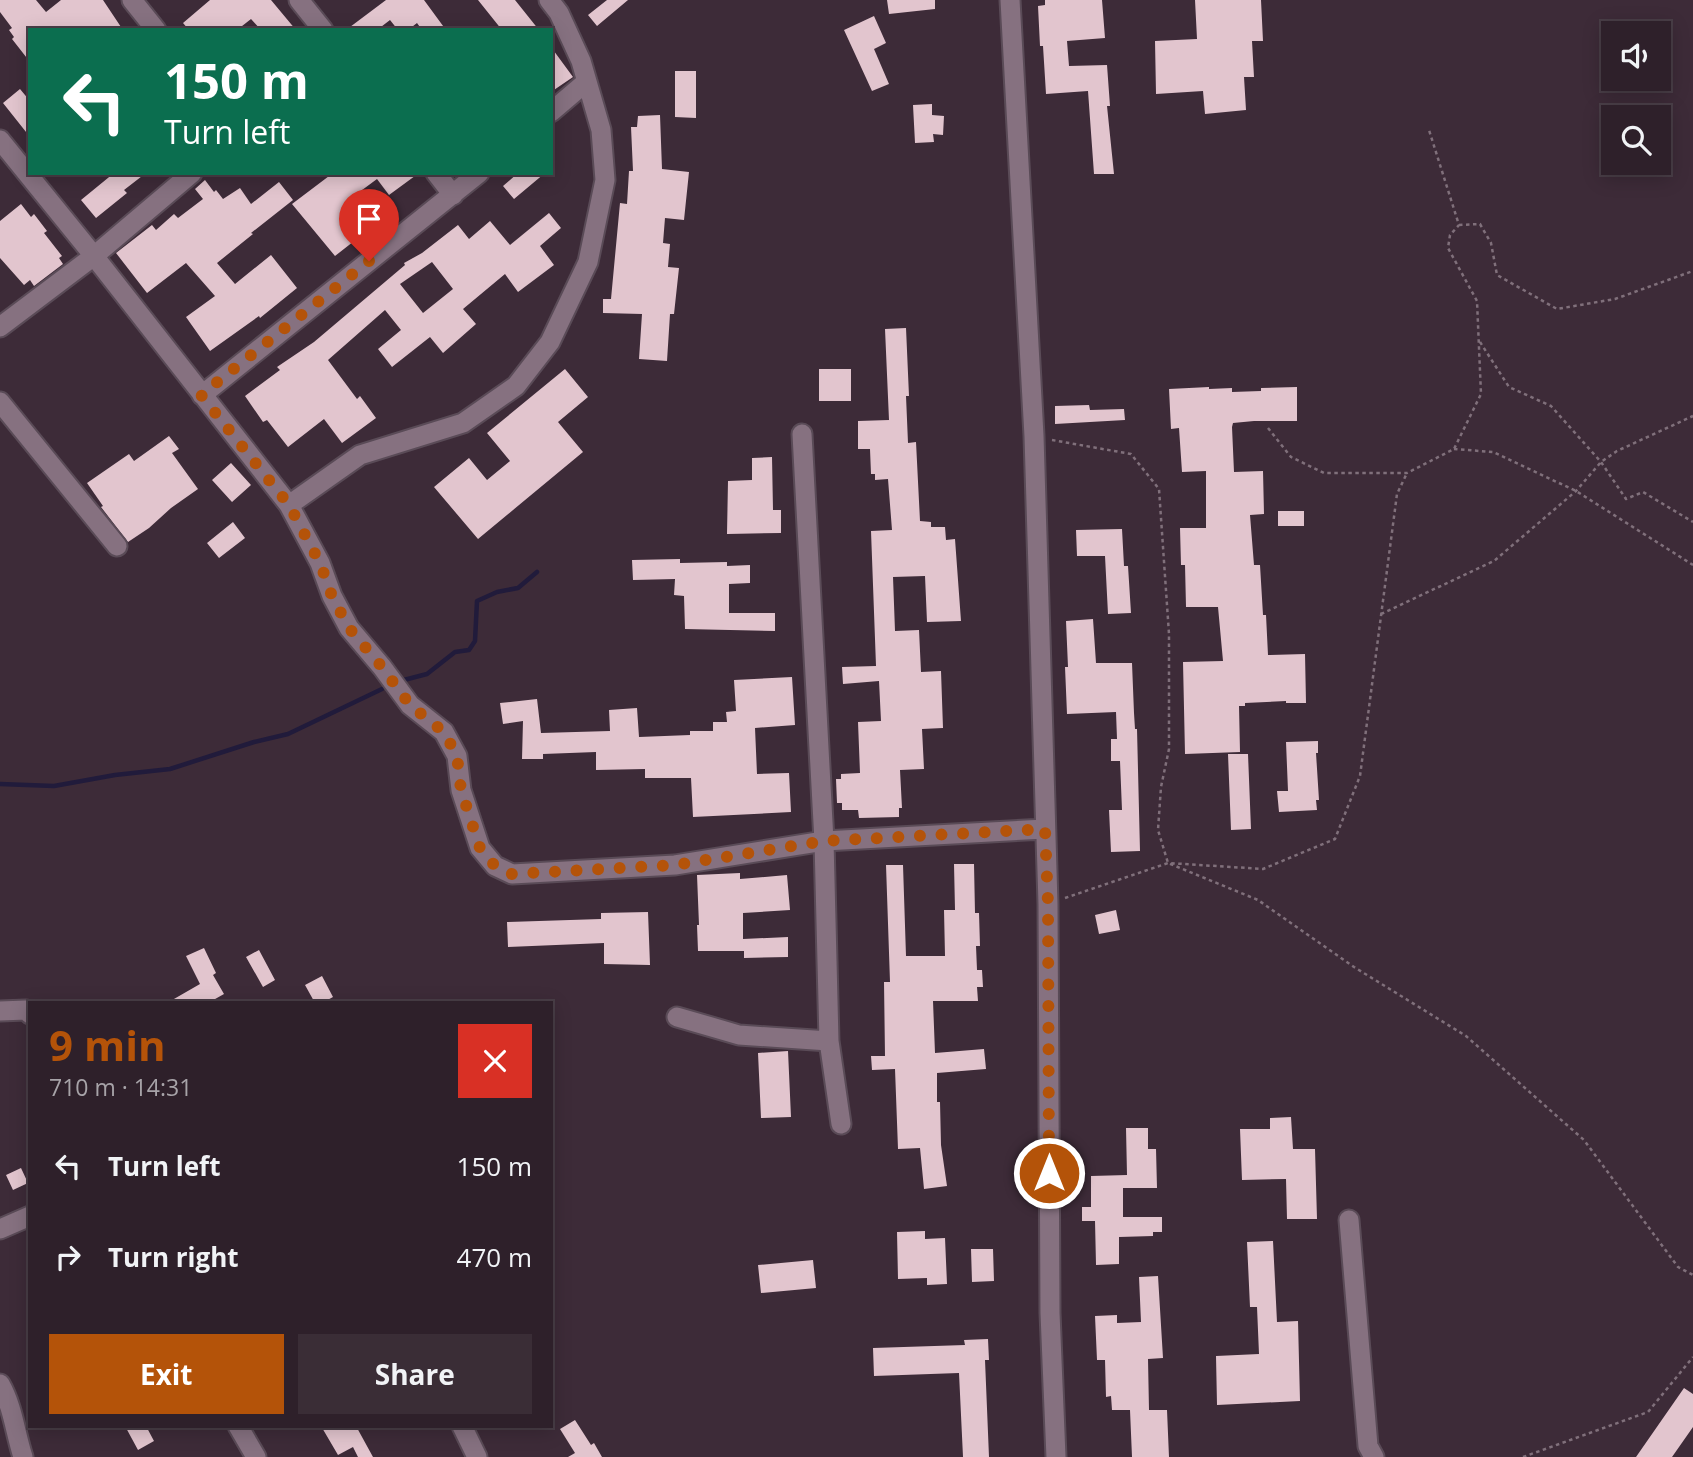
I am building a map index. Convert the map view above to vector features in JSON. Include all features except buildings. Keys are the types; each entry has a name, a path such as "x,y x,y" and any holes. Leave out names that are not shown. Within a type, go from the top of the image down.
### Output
{"street":[{"path":"132,0 154,28"},
{"path":"299,0 321,28"},
{"path":"289,505 360,455 463,423 516,386 550,342 588,262 605,180 601,130 573,42 559,13 549,0"},
{"path":"1010,0 1034,436 1048,904 1050,1313 1056,1457"},
{"path":"553,110 586,83"},
{"path":"0,140 28,175"},
{"path":"28,175 289,505 320,563 332,596 349,628 410,705 444,732 457,756 461,790 480,848 495,866 512,874 641,869 824,841 1045,829"},
{"path":"0,327 94,256 190,175"},
{"path":"438,175 453,195"},
{"path":"201,395 477,175"},
{"path":"0,402 117,546"},
{"path":"802,433 824,841 829,1041 841,1125"},
{"path":"0,1011 9,1009 28,1012"},
{"path":"677,1017 739,1035 829,1041"},
{"path":"0,1229 28,1217"},
{"path":"1349,1220 1368,1446 1374,1457"},
{"path":"0,1384 12,1410 23,1457"},
{"path":"239,1428 256,1457"},
{"path":"463,1428 477,1457"}],"path":[{"path":"1429,130 1458,225"},
{"path":"1454,449 1481,394 1477,302 1448,248 1450,235 1458,225 1480,224 1491,243 1497,275 1557,309 1615,299 1693,271"},
{"path":"1478,340 1510,387 1551,407 1601,462 1626,499 1643,492 1693,522"},
{"path":"1381,614 1494,561 1576,491 1601,462 1617,451 1693,416"},
{"path":"1268,428 1291,457 1325,473 1408,474 1454,449 1493,452 1576,491 1693,565"},
{"path":"1034,436 1131,454 1158,489 1169,634 1169,749 1161,787 1158,830 1168,863"},
{"path":"1048,904 1168,863 1263,869 1335,839 1360,776 1397,494 1408,474"},
{"path":"1168,863 1258,900 1354,967 1466,1036 1584,1140 1678,1267 1693,1275"},
{"path":"1523,1457 1648,1412 1693,1357"}],"waterway":[{"path":"400,681 427,674 455,652 469,650 475,641 477,601 497,592 518,588 537,572"},
{"path":"0,784 54,786 170,769 288,734 382,689"}],"route":[{"path":"369,261 201,395 289,505 320,563 332,596 349,628 410,705 444,732 457,756 461,790 480,848 495,866 512,874 641,869 824,841 1045,829 1048,904 1049,1173"}]}
